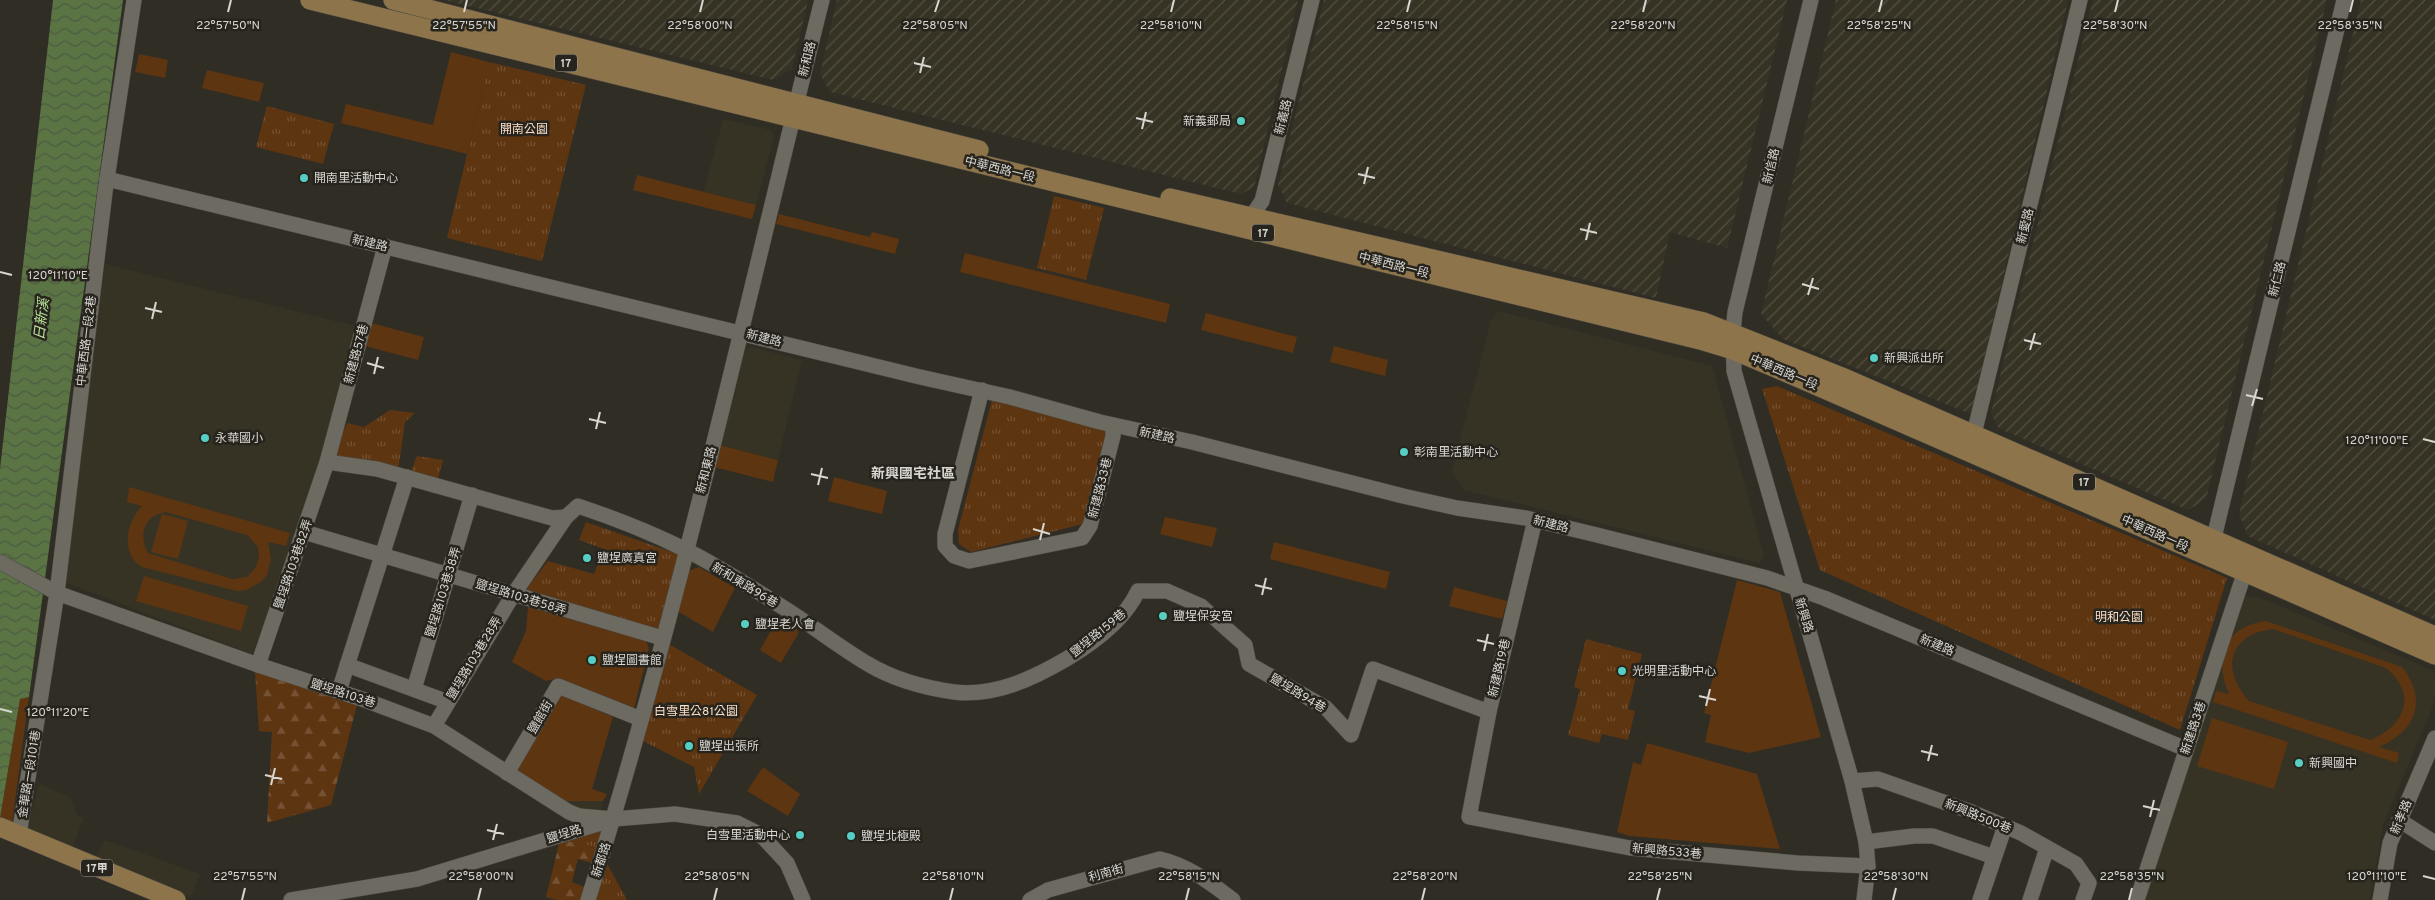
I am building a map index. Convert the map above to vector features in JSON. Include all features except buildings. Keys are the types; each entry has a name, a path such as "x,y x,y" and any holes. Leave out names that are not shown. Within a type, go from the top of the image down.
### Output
{"main road":[{"name":"中華西路一段","path":"310,0 340,4 794,111 1248,222 1704,322 1733,341 1842,377 1972,443 2247,564 2435,655"},
{"name":"中華西路一段","path":"393,0 794,111"},
{"name":"中華西路一段","path":"2247,564 2435,636"},
{"name":"17甲","path":"0,827 176,900"}],"street":[{"name":"中華西路一段2巷","path":"54,591 107,179 134,0"},
{"name":"新和路","path":"794,111 822,0"},
{"name":"新義路","path":"1248,222 1262,201 1312,0"},
{"name":"新信路","path":"1733,341 1735,312 1811,0"},
{"name":"新愛路","path":"1972,443 2080,0"},
{"name":"新仁路","path":"2212,548 2344,0"},
{"name":"新和東路","path":"614,819 686,550 794,111"},
{"name":"新建路","path":"107,179 741,332 920,378 982,390 1113,426 1192,442 1403,496 1457,508 1535,520 1768,578 2186,749"},
{"name":"新建路57巷","path":"328,462 385,246"},
{"name":"新興路","path":"1733,341 1734,371 1852,781 1866,842 1868,866 1864,900"},
{"name":"新建路33巷","path":"982,390 945,534 945,546 954,556 969,561 1082,538 1090,526 1113,436 1113,426"},
{"path":"328,462 377,469 552,518 566,517"},
{"name":"鹽埕路103巷82弄","path":"258,665 328,462"},
{"path":"339,691 407,477"},
{"name":"鹽埕路103巷38弄","path":"414,688 472,495"},
{"name":"新和東路96巷","path":"566,517 578,506 605,515 686,550 796,615 870,665 919,685"},
{"name":"鹽埕路103巷28弄","path":"434,726 513,595 566,517"},
{"name":"新建路19巷","path":"1469,817 1489,712 1535,520"},
{"name":"鹽埕路103巷58弄","path":"304,532 662,638"},
{"name":"鹽埕路103巷","path":"0,562 54,591 434,726 579,816 614,819"},
{"name":"新建路3巷","path":"2137,900 2247,564"},
{"name":"金華路一段101巷","path":"19,835 54,591"},
{"name":"鹽埕路94巷","path":"1167,591 1201,606 1244,645 1249,664 1326,708 1351,735 1373,669 1489,712"},
{"name":"鹽埕路159巷","path":"919,685 956,692 997,690 1044,672 1082,649 1132,604 1138,592 1167,591"},
{"path":"348,666 414,688 448,702"},
{"name":"鹽館街","path":"507,773 558,686 641,719"},
{"name":"新孝路","path":"2380,900 2390,842 2435,738"},
{"name":"新興路500巷","path":"1852,781 1878,779 2005,826 2076,864 2089,883 2083,900"},
{"name":"鹽埕路","path":"291,900 417,879 614,819 675,814 737,823 761,835 778,851 787,863 804,900"},
{"name":"新興路533巷","path":"1469,817 1630,848 1798,863 1868,866"},
{"name":"新都路","path":"588,900 614,819"},
{"path":"2399,820 2435,843"},
{"path":"1980,900 2005,826"},
{"path":"1866,842 1914,836 1933,836 1994,857"},
{"path":"2030,900 2047,848"},
{"name":"利南街","path":"1030,900 1048,890 1160,859 1169,861 1205,879 1233,900"}],"shaded area":[{"path":"444,0 808,0 792,69 773,80"},
{"path":"837,0 1298,0 1254,187 1241,194 830,92 820,74"},
{"path":"1324,0 1787,0 1727,248 1670,232 1656,298 1287,203 1278,185"},
{"path":"1836,0 2068,0 1971,414 1783,339 1761,314"},
{"path":"2093,0 2327,0 2206,499 2188,510 1998,428 1991,413"},
{"path":"2361,0 2435,0 2435,620 2248,536 2239,514"},
{"path":"723,119 771,130 774,136 756,205 704,192"},
{"name":"永華國小","path":"105,264 359,327 304,519 252,654 67,583 64,576"},
{"path":"1499,311 1712,366 1764,555 1760,563 1464,490 1452,472 1491,320"},
{"path":"751,347 802,360 778,460 719,445 742,353"},
{"name":"新興國中","path":"2242,596 2259,597 2432,670 2435,674 2435,701 2383,825 2370,900 2145,900"},
{"path":"39,783 71,798 77,815 84,818 72,848 28,829"},
{"path":"566,801 603,801 599,815 567,806"},
{"path":"105,840 200,874 190,898 96,857"}],"green space":[{"path":"451,52 489,62 467,154 341,123 346,104 433,125"},
{"path":"139,54 168,60 165,78 135,72"},
{"name":"開南公園","path":"489,62 586,85 542,261 447,238"},
{"path":"207,70 264,83 259,102 202,88"},
{"path":"267,106 334,124 323,164 256,147"},
{"path":"637,175 756,205 752,219 633,190"},
{"path":"1054,196 1104,208 1086,280 1037,268"},
{"path":"779,214 870,237 872,232 899,239 895,254 776,224"},
{"path":"965,253 1170,304 1166,323 960,272"},
{"path":"1206,313 1297,337 1293,353 1201,330"},
{"path":"371,323 424,337 418,360 365,346"},
{"path":"1334,346 1388,360 1385,376 1330,362"},
{"name":"明和公園","path":"1777,386 2227,578 2180,730 1820,570 1762,389"},
{"path":"993,396 1108,426 1083,524 971,552 959,544 958,530"},
{"path":"390,410 415,413 405,422 398,471 332,457 347,423 364,427"},
{"path":"719,445 778,460 773,482 714,467"},
{"path":"417,456 443,460 437,482 410,474"},
{"path":"834,477 887,491 882,514 828,501"},
{"path":"129,487 290,533 286,546 268,542 271,559 267,575 261,582 246,590 237,591 142,567 130,554 128,538 132,520 142,506 127,502","holes":["166,512 247,535 258,547 259,557 256,567 247,577 232,579 148,553 144,539 145,527 152,517"]},
{"path":"162,514 188,521 178,559 151,552"},
{"path":"1165,517 1217,528 1212,547 1160,534"},
{"path":"586,522 680,555 660,636 523,593 548,561 594,574 604,549 579,540"},
{"path":"1274,542 1390,572 1386,589 1270,559"},
{"path":"699,567 735,588 713,632 677,611 688,571"},
{"path":"144,576 248,606 241,631 136,601"},
{"path":"1737,580 1780,592 1821,737 1749,753 1705,742 1711,715 1704,713"},
{"path":"1454,587 1507,601 1502,619 1449,606"},
{"path":"528,607 646,641 649,648 634,708 559,678 546,681 512,662 526,631"},
{"path":"779,616 796,626 798,634 781,663 760,650"},
{"path":"2266,621 2402,667 2415,691 2416,703 2414,713 2402,732 2379,747 2399,753 2397,763 2213,702 2216,691 2229,694 2222,668 2226,646 2241,629","holes":["2273,629 2386,668 2396,678 2402,688 2403,708 2399,718 2392,726 2370,740 2249,701 2234,677 2232,665 2238,646 2247,638 2258,632"]},
{"path":"1586,639 1642,654 1628,709 1635,711 1628,740 1602,734 1599,743 1568,735 1580,689 1574,687"},
{"name":"白雪里公81公園","path":"667,643 757,695 699,794 694,767 643,741"},
{"path":"255,671 358,701 331,805 267,823 272,732 259,731"},
{"path":"559,694 613,717 592,789 607,794 603,801 566,801 510,772"},
{"path":"29,697 12,823 0,818 20,698"},
{"path":"2212,718 2288,742 2274,789 2197,766"},
{"path":"1647,743 1757,774 1780,849 1630,836 1617,832 1633,762 1641,765"},
{"path":"763,767 800,794 788,816 747,791"},
{"path":"604,830 592,863 578,859 572,882 587,888 583,900 557,900 546,897 560,840"},
{"path":"604,830 598,847 560,840"},
{"path":"605,860 627,900 592,900"}],"water":[{"name":"日新溪","path":"53,0 123,0 29,697 20,699 0,818 0,469"}],"place":[{"name":"新義郵局","path":"1241,121"},
{"name":"開南里活動中心","path":"304,178"},
{"name":"新興派出所","path":"1874,358"},
{"name":"永華國小","path":"205,438"},
{"name":"彰南里活動中心","path":"1404,452"},
{"name":"鹽埕廣真宮","path":"587,558"},
{"name":"鹽埕保安宮","path":"1163,616"},
{"name":"鹽埕老人會","path":"745,624"},
{"name":"鹽埕圖書館","path":"592,660"},
{"name":"光明里活動中心","path":"1622,671"},
{"name":"鹽埕出張所","path":"689,746"},
{"name":"新興國中","path":"2299,763"},
{"name":"白雪里活動中心","path":"800,835"},
{"name":"鹽埕北極殿","path":"851,836"}],"district":[{"name":"新興國宅社區","path":"913,473"}]}
